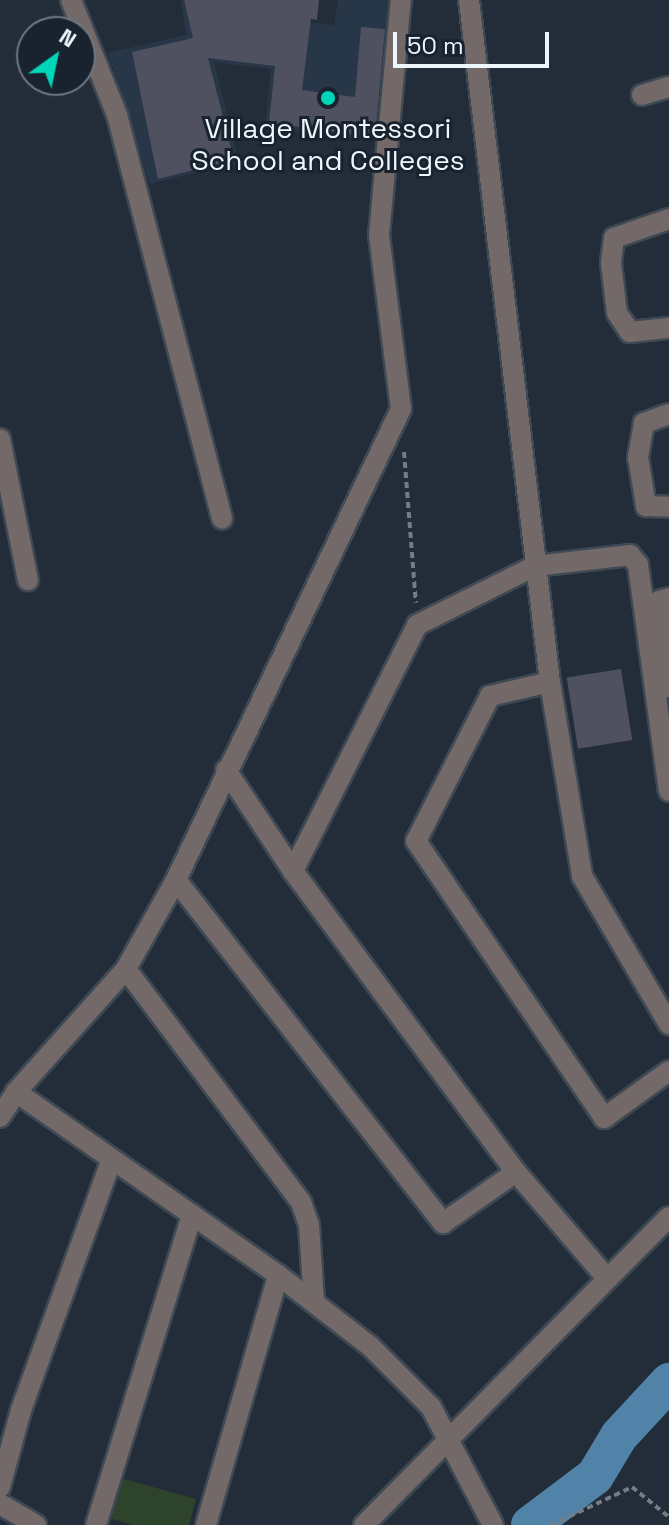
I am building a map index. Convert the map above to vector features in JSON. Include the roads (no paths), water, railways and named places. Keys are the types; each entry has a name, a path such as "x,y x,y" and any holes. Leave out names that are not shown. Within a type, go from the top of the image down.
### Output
{"street":[{"path":"71,0 117,115 222,519"},
{"path":"0,1117 16,1092 126,969 176,880 401,409 379,235 401,0"},
{"path":"469,0 535,566 550,682 582,876 669,1024"},
{"path":"642,95 669,87"},
{"path":"669,219 614,238 611,263 617,313 630,332 669,328"},
{"path":"669,414 644,423 638,457 646,506 669,507"},
{"path":"0,439 28,580"},
{"path":"293,871 417,625 535,566 630,555 638,565 669,791"},
{"path":"669,598 659,601 669,687"},
{"path":"550,682 490,696 416,841 604,1118 669,1071"},
{"path":"226,770 293,871 516,1172 607,1278"},
{"path":"176,880 443,1223 516,1172"},
{"path":"126,969 301,1202 309,1225 314,1302"},
{"path":"16,1092 278,1275 370,1346 431,1407 493,1525"},
{"path":"0,1487 21,1410 112,1159"},
{"path":"96,1525 192,1215"},
{"path":"364,1525 449,1444 669,1217"},
{"path":"206,1525 278,1275"},
{"path":"0,1504 36,1525"}],"waterway":[{"path":"530,1525 595,1476 619,1436 669,1382"}],"place":[{"name":"Village Montessori School and Colleges","path":"328,98"}]}
